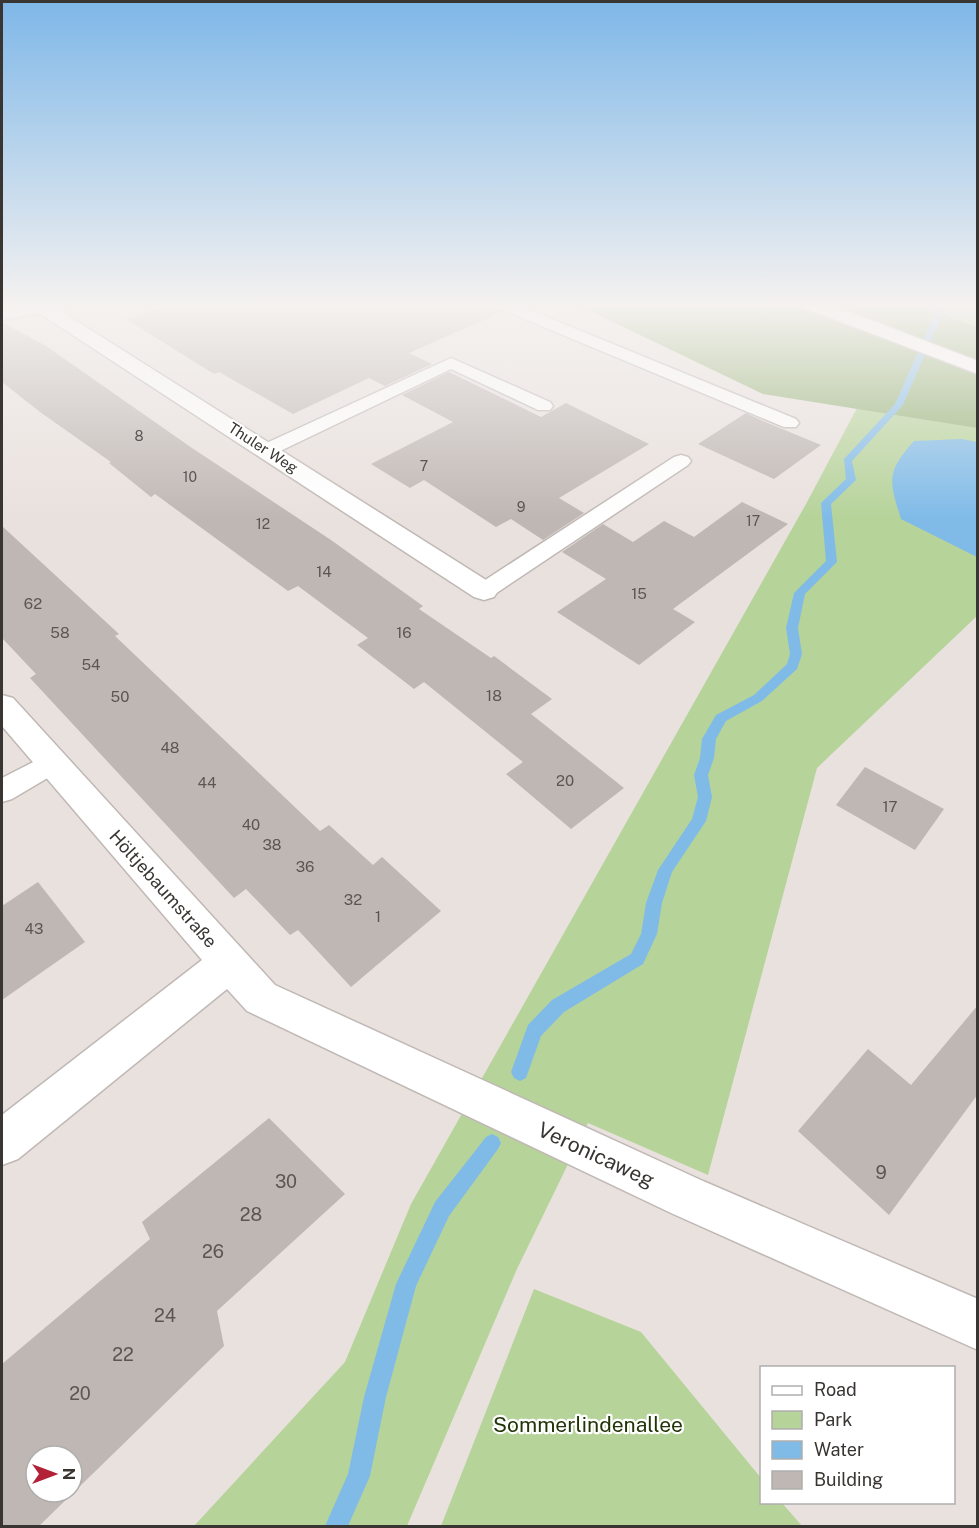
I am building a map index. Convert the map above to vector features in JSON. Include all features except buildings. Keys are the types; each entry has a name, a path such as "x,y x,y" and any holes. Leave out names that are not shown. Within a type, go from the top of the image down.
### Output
{"main road":[{"name":"Thuler Weg","path":"154,375 484,591"},
{"name":"Höltjebaumstraße","path":"2,706 229,963 2,1143"},
{"name":"Veronicaweg","path":"229,963 261,998 687,1197 978,1324"}],"lane":[{"path":"267,450 425,375"},
{"path":"478,375 544,406"},
{"path":"674,375 790,423"},
{"path":"484,591 681,462"},
{"path":"2,790 51,763"}],"green space":[{"path":"724,375 977,375 977,428 763,394"},
{"path":"857,408 977,428 977,616 817,768 708,1175 588,1123 517,1269 407,1526 194,1526 345,1362 411,1204 806,504"},
{"name":"Sommerlindenallee","path":"534,1289 641,1332 760,1477 760,1504 783,1504 802,1526 441,1526"}],"water":[{"path":"962,439 977,442 977,557 901,519 892,486 894,469 914,441"}],"waterway":[{"path":"520,1072 534,1031 558,1006 637,959 649,934 654,903 665,870 699,821 705,797 701,775 707,758 709,739 721,718 758,698 793,666 796,654 792,628 800,593 832,562 826,503 851,480 847,461 899,405 912,375"},
{"path":"336,1526 359,1476 375,1397 406,1284 442,1209 492,1143"}]}
